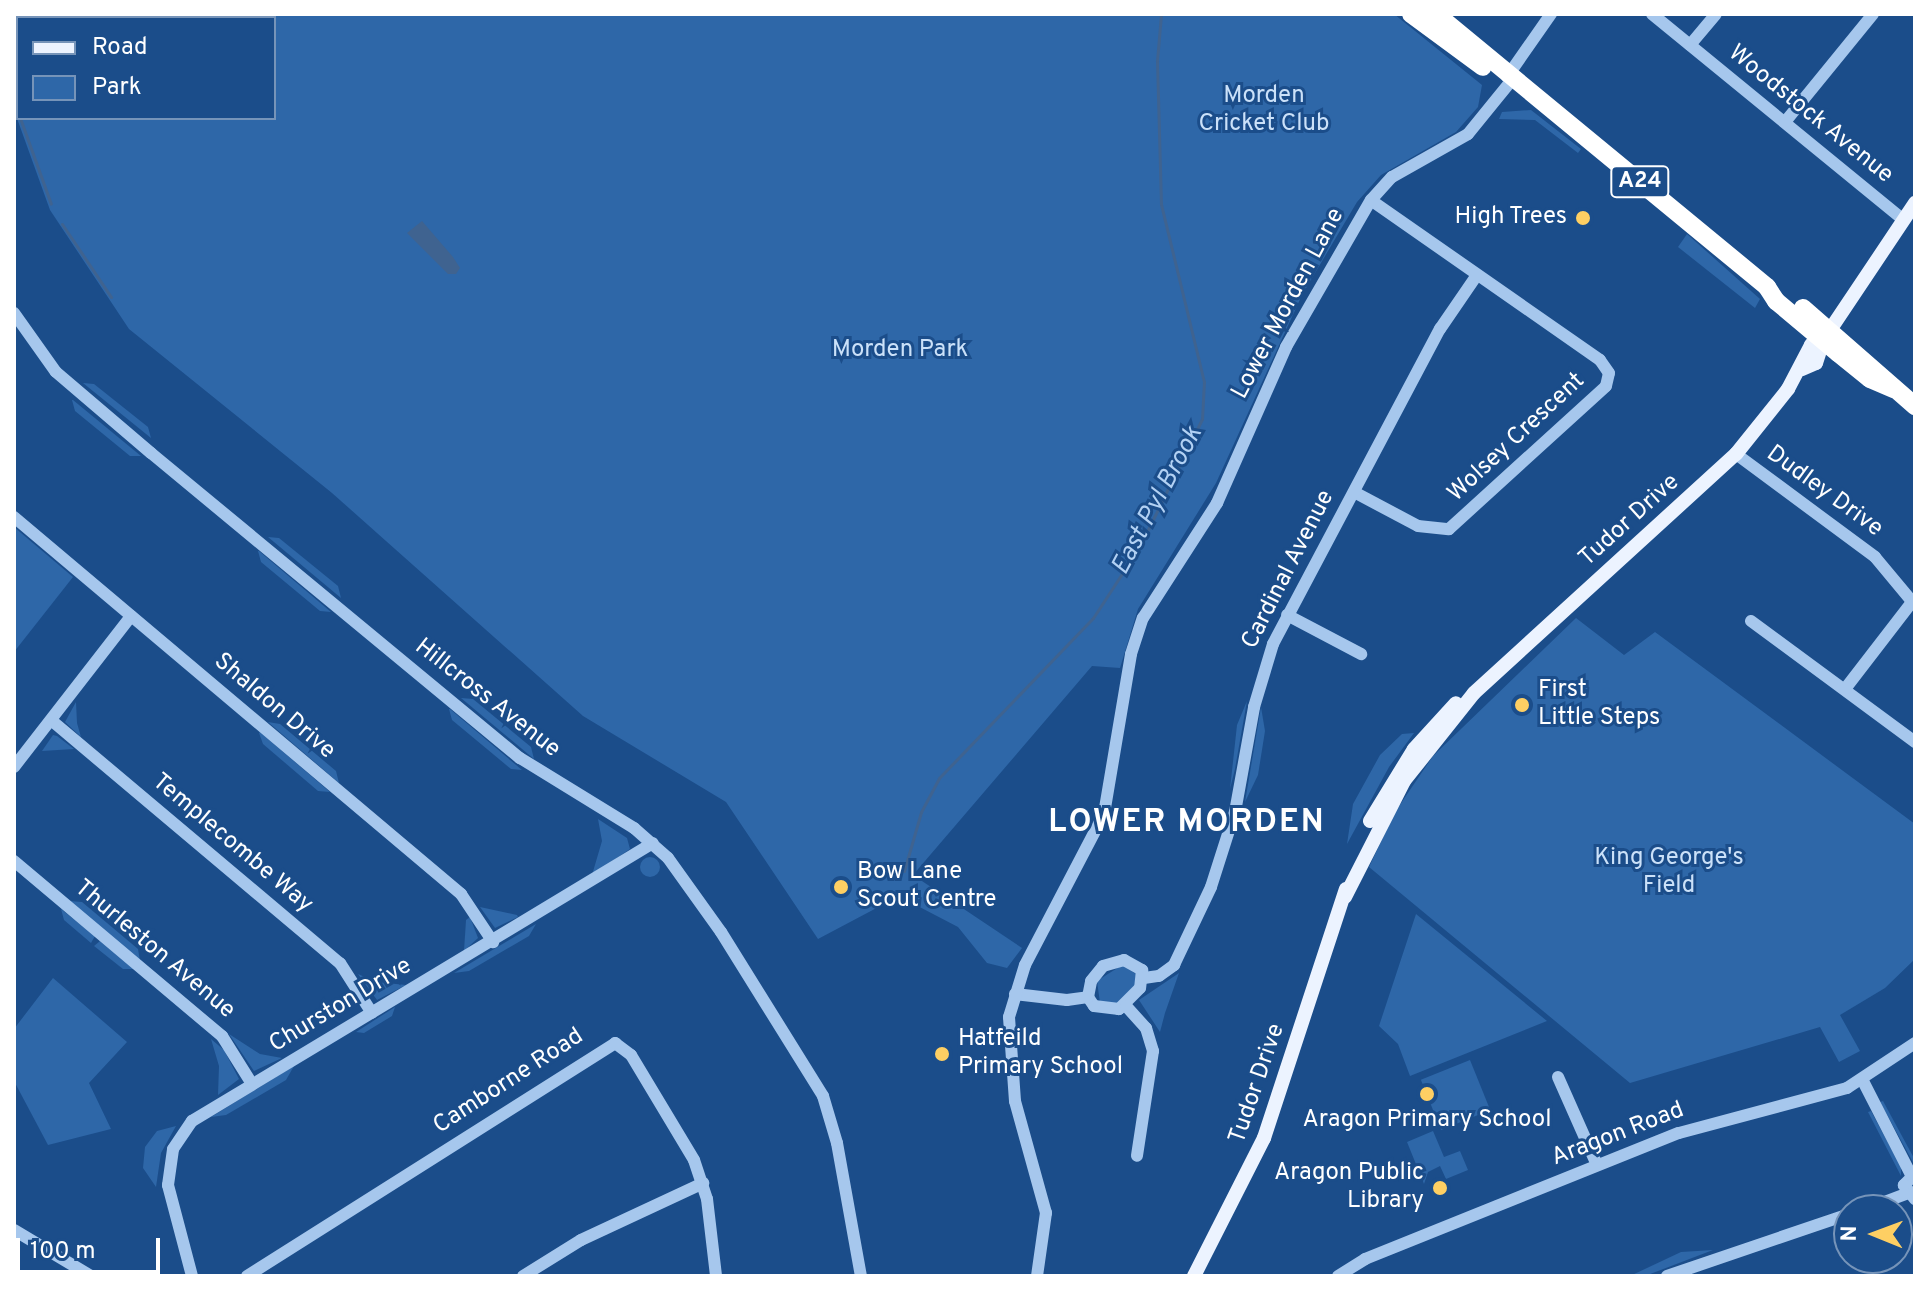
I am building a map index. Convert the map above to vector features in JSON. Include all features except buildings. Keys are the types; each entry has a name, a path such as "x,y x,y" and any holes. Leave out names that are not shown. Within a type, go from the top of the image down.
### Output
{"highway":[{"name":"A24","path":"1411,14 1491,72 1509,79"},
{"name":"A24","path":"1436,14 1509,79 1767,287 1783,292 1870,379 1894,389 1915,406"}],"main road":[{"name":"Tudor Drive","path":"1194,1276 1254,1163 1345,897 1360,844 1396,775 1432,727 1474,693 1736,454 1802,369 1816,363 1826,335 1915,203"}],"street":[{"name":"Lower Morden Lane","path":"1037,1276 1046,1213 1013,1088 1008,1033 1015,994 1104,814 1131,654 1143,618 1217,503 1286,347 1371,200 1392,177 1468,134 1509,79 1551,14"},
{"name":"Woodstock Avenue","path":"1652,14 1904,220"},
{"path":"1690,45 1716,14"},
{"path":"1785,122 1873,14"},
{"name":"Wolsey Crescent","path":"1354,492 1418,526 1449,529 1606,386 1609,373 1600,360 1371,200"},
{"name":"Cardinal Avenue","path":"1126,1006 1144,978 1159,976 1174,965 1211,887 1235,812 1259,685 1287,615 1443,323 1477,275"},
{"name":"Hillcross Avenue","path":"14,313 32,344 70,385 448,699 538,771 653,843 699,899 823,1096 837,1143 861,1276"},
{"name":"Dudley Drive","path":"1736,454 1875,557 1913,603"},
{"name":"Shaldon Drive","path":"14,517 461,894 493,942"},
{"path":"1845,689 1913,603"},
{"path":"1287,615 1361,654"},
{"path":"14,767 131,616"},
{"path":"1751,621 1915,742"},
{"name":"Templecombe Way","path":"51,720 340,963 372,1013"},
{"name":"Churston Drive","path":"192,1276 168,1185 173,1149 192,1121 653,843"},
{"name":"Thurleston Avenue","path":"14,861 222,1036 252,1084"},
{"path":"1088,997 1091,981 1112,961 1136,963 1144,978"},
{"path":"1015,994 1067,1000 1088,997 1103,1010 1126,1006 1146,1028 1153,1051 1137,1156"},
{"name":"Aragon Road","path":"1338,1276 1365,1259 1679,1133 1863,1081 1915,1043"},
{"name":"Camborne Road","path":"247,1276 611,1044 627,1050 666,1107 703,1183 716,1276"},
{"path":"1558,1077 1597,1165"},
{"path":"1863,1081 1913,1175 1905,1181 1909,1194"},
{"path":"523,1276 571,1245 703,1183"},
{"path":"1667,1276 1833,1219"},
{"path":"14,1230 91,1276"}],"green space":[{"name":"Morden Park","path":"14,14 1394,14 1482,85 1478,107 1456,132 1381,175 1357,202 1302,295 1216,483 1138,609 1120,668 1092,666 913,875 1022,948 1007,968 987,963 958,927 910,902 886,903 818,939 726,802 583,716 332,493 129,329 50,210 18,120 276,120 276,16 16,16 16,116"},
{"path":"1531,110 1581,149 1578,153 1535,120 1499,119 1502,112"},
{"path":"1687,234 1760,299 1755,308 1678,247"},
{"path":"83,383 94,384 148,427 151,438"},
{"path":"72,400 141,456 130,456 75,411"},
{"path":"14,527 73,577 14,652"},
{"path":"268,537 279,538 338,586 341,598"},
{"path":"258,551 331,612 320,611 261,562"},
{"name":"King George's Field","path":"1576,618 1624,655 1655,632 1915,824 1915,959 1885,988 1840,1015 1860,1051 1839,1062 1820,1027 1630,1083 1369,867 1395,812 1433,756"},
{"path":"461,698 473,699 531,747 534,759"},
{"path":"1247,701 1235,769 1230,789 1237,725"},
{"path":"76,702 77,723 81,737 65,722"},
{"path":"1261,707 1265,731 1258,775 1245,802"},
{"path":"449,709 522,770 511,769 452,720"},
{"path":"268,722 280,724 336,771 339,783"},
{"path":"259,733 330,792 318,791 263,744"},
{"path":"1414,733 1389,767 1347,844 1353,804 1380,755 1402,734"},
{"path":"53,735 57,736 74,749 42,751"},
{"path":"598,819 627,838 630,849 592,875 602,841"},
{"path":"650,857 657,860 660,867 657,874 650,877 643,874 640,867 643,860"},
{"path":"70,901 82,902 138,949 140,961"},
{"path":"480,907 517,915 518,917 495,928"},
{"path":"61,909 95,936 91,943 64,920"},
{"path":"1416,914 1547,1021 1410,1076 1398,1044 1379,1026"},
{"path":"470,917 478,938 464,951 466,920"},
{"path":"536,924 529,936 469,971 454,973"},
{"path":"100,941 134,969 123,969 94,946"},
{"path":"1122,965 1136,974 1135,985 1118,1004 1100,1003 1097,981"},
{"path":"1179,973 1165,1013 1160,1032 1139,1000"},
{"path":"358,974 376,982 406,985 377,1000"},
{"path":"53,978 127,1042 89,1083 111,1129 48,1145 14,1081 14,1029"},
{"path":"395,1007 392,1016 364,1033 356,1032"},
{"path":"229,1034 260,1054 282,1058 254,1071"},
{"path":"211,1039 224,1050 239,1079 218,1095 219,1066"},
{"path":"1470,1060 1490,1110 1441,1130 1421,1080"},
{"path":"294,1066 286,1080 226,1115 211,1117"},
{"path":"1883,1101 1915,1160 1915,1166 1880,1102"},
{"path":"1871,1111 1901,1167 1901,1176 1868,1112"},
{"path":"176,1126 161,1153 156,1187 143,1168 145,1147 157,1131"},
{"path":"1433,1131 1444,1157 1460,1151 1468,1170 1446,1179 1440,1166 1428,1172 1424,1184 1407,1142"},
{"path":"1713,1250 1645,1276 1630,1276 1681,1252"}],"shaded area":[{"path":"422,221 453,257 460,268 456,274 448,274 407,233"}],"waterway":[{"name":"East Pyl Brook","path":"904,871 921,812 939,778 1093,618 1140,546 1202,419 1204,382 1161,204 1157,61 1161,14"},
{"path":"14,102 16,108"},
{"path":"21,120 51,204"},
{"path":"62,224 111,297"}],"place":[{"name":"High Trees","path":"1583,218"},
{"name":"First Little Steps","path":"1522,705"},
{"name":"Bow Lane Scout Centre","path":"841,887"},
{"name":"Hatfeild Primary School","path":"942,1054"},
{"name":"Aragon Primary School","path":"1427,1094"},
{"name":"Aragon Public Library","path":"1440,1188"}],"district":[{"name":"LOWER MORDEN","path":"1187,823"}],"park label":[{"name":"Morden Cricket Club","path":"1264,111"}]}
